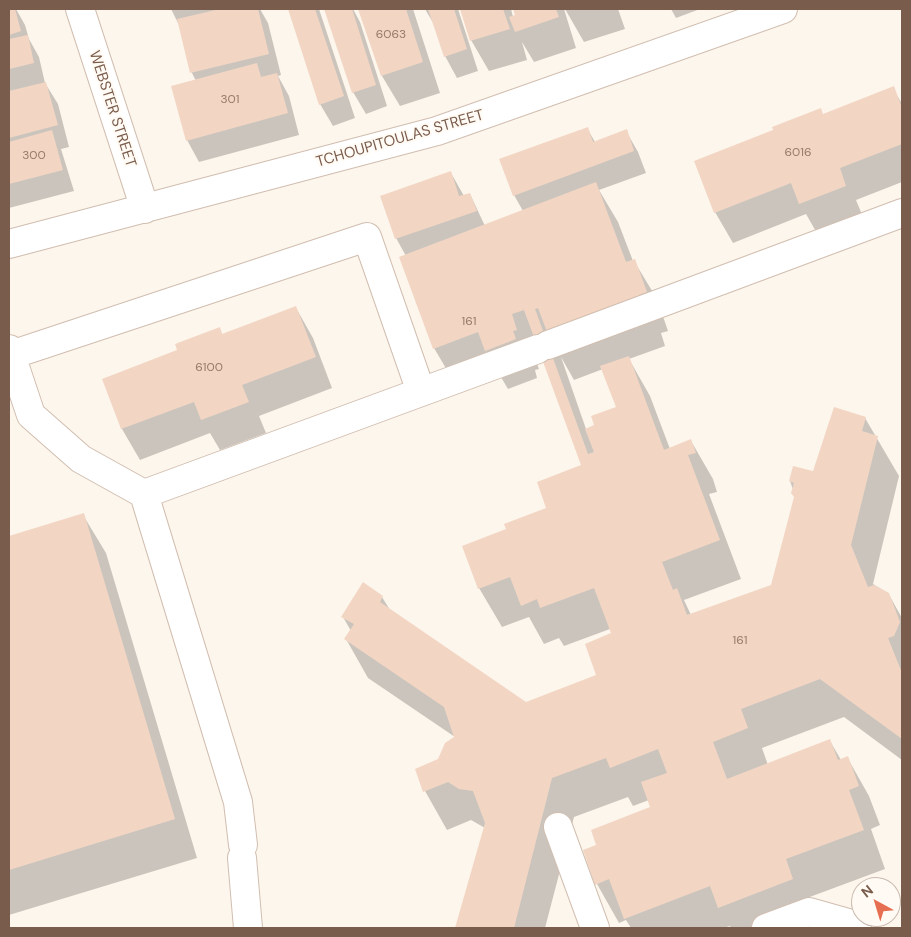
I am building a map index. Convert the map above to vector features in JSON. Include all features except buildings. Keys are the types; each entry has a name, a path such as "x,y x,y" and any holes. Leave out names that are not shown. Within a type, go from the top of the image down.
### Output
{"street":[{"name":"WEBSTER STREET","path":"80,9 145,209"},
{"name":"TCHOUPITOULAS STREET","path":"9,244 437,131 783,9"},
{"path":"144,494 902,213"},
{"path":"248,928 238,802 144,494 81,459 32,415 10,352 367,237 421,392"},
{"path":"558,827 595,928"},
{"path":"766,928 809,912 855,925 857,928"}]}
